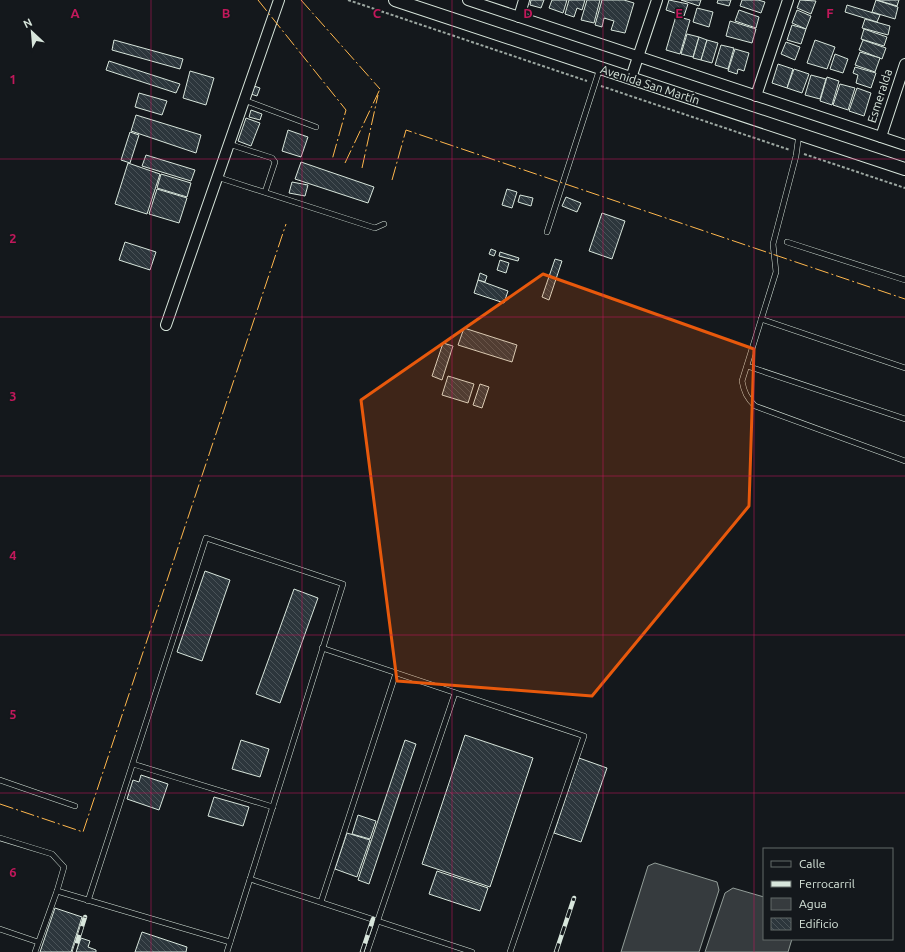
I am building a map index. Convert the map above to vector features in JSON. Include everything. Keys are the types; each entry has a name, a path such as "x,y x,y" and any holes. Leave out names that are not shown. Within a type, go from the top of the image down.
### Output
{"street":[{"path":"166,325 279,0"},
{"name":"Avenida San Martín","path":"395,0 905,169"},
{"name":"Avenida San Martín","path":"468,0 905,145"},
{"path":"519,17 524,0"},
{"path":"631,78 657,0"},
{"path":"756,96 788,0"},
{"name":"Esmeralda","path":"880,137 905,64"}],"lane":[{"path":"547,232 600,68"},
{"path":"244,100 316,127"},
{"path":"799,134 797,152 774,244 773,251 776,272 742,381 743,388 747,398 755,406 905,461"},
{"path":"229,144 272,158 275,162 265,192"},
{"path":"217,177 375,228 384,224"},
{"path":"787,242 905,280"},
{"path":"761,319 905,368"},
{"path":"747,366 905,419"},
{"path":"88,901 206,538 343,584 227,952"},
{"path":"322,648 584,736 510,952"},
{"path":"321,902 396,673"},
{"path":"367,952 455,693"},
{"path":"133,764 273,807"},
{"path":"0,780 75,806"},
{"path":"0,838 52,854 64,867 57,892 35,952"},
{"path":"250,879 472,952"},
{"path":"57,892 230,942"},
{"path":"0,929 38,942"}],"path":[{"path":"348,0 905,188"}],"highlighted area":[{"path":"543,274 754,349 749,506 592,696 397,681 361,400"}],"water":[{"path":"655,863 717,882 719,890 699,952 621,952 648,866"},
{"path":"733,888 763,897 763,940 792,940 788,952 705,952 725,893"}],"building":[{"path":"531,0 544,0 541,8 530,5"},
{"path":"552,0 567,0 563,13 549,8"},
{"path":"569,0 585,0 582,10 577,8 574,17 565,14"},
{"path":"587,0 600,0 594,23 581,20"},
{"path":"602,0 624,0 634,3 625,33 611,30 614,21 604,18 602,27 595,25"},
{"path":"669,0 688,4 684,16 666,10"},
{"path":"681,0 701,0 699,6"},
{"path":"718,0 731,0 729,6 717,3"},
{"path":"742,0 758,0 765,2 761,13 740,6"},
{"path":"800,0 816,1 811,14 797,8"},
{"path":"876,0 898,7 895,19 872,12"},
{"path":"877,0 899,0 897,6"},
{"path":"847,5 880,15 877,22 845,12"},
{"path":"697,8 713,12 709,27 693,22"},
{"path":"739,10 759,17 756,28 735,21"},
{"path":"797,10 811,16 806,29 792,23"},
{"path":"676,16 690,20 680,54 666,50"},
{"path":"865,19 890,26 888,35 862,28"},
{"path":"730,21 756,29 752,43 726,36"},
{"path":"792,25 806,29 801,44 787,40"},
{"path":"864,29 887,37 884,46 861,39"},
{"path":"687,34 699,37 693,57 681,54"},
{"path":"699,37 707,40 701,60 693,58"},
{"path":"114,40 183,59 180,69 112,50"},
{"path":"707,40 718,43 712,63 701,60"},
{"path":"815,40 835,47 827,69 807,63"},
{"path":"863,40 886,48 882,59 859,50"},
{"path":"786,42 800,47 795,60 781,54"},
{"path":"721,45 734,48 728,69 715,65"},
{"path":"735,49 749,53 744,71 738,69 737,74 728,71"},
{"path":"860,52 880,58 875,72 855,65"},
{"path":"835,54 848,59 843,73 830,69"},
{"path":"109,61 180,84 176,93 106,70"},
{"path":"778,64 793,69 787,88 772,83"},
{"path":"855,67 876,73 871,88 856,83 858,75 853,73"},
{"path":"794,69 809,74 802,93 787,88"},
{"path":"190,71 214,78 206,105 183,98"},
{"path":"811,75 826,79 820,99 805,95"},
{"path":"827,77 839,81 832,105 820,101"},
{"path":"840,84 855,88 848,110 833,105"},
{"path":"251,85 260,88 257,96 248,93"},
{"path":"857,88 871,93 864,116 849,111"},
{"path":"139,93 167,101 162,115 135,107"},
{"path":"251,110 262,114 260,120 249,117"},
{"path":"136,115 201,135 196,153 131,131"},
{"path":"246,118 260,123 251,146 238,141"},
{"path":"288,130 308,137 301,157 282,151"},
{"path":"130,132 139,135 130,163 121,160"},
{"path":"146,155 195,170 191,181 142,166"},
{"path":"301,162 374,187 368,203 295,179"},
{"path":"128,163 160,174 147,214 115,204"},
{"path":"161,174 191,183 187,197 157,188"},
{"path":"292,182 308,185 305,196 289,193"},
{"path":"157,189 187,198 179,223 149,214"},
{"path":"507,189 517,192 512,208 502,205"},
{"path":"520,195 533,198 531,206 518,202"},
{"path":"566,197 581,203 577,212 562,206"},
{"path":"602,213 625,221 612,259 589,251"},
{"path":"125,242 156,252 150,270 119,260"},
{"path":"491,249 496,251 494,256 489,254"},
{"path":"500,252 519,258 518,261 499,256"},
{"path":"555,259 562,261 549,300 542,297"},
{"path":"500,260 509,263 506,273 497,270"},
{"path":"480,273 487,276 485,282 478,280"},
{"path":"478,280 508,291 504,303 474,293"},
{"path":"464,328 517,345 512,362 458,345"},
{"path":"443,343 453,346 442,380 432,376"},
{"path":"448,376 474,384 468,403 442,395"},
{"path":"480,384 489,387 482,408 473,405"},
{"path":"205,571 230,580 202,661 177,652"},
{"path":"294,589 318,598 280,703 256,694"},
{"path":"465,735 533,758 490,887 422,864"},
{"path":"241,740 269,749 260,777 232,769"},
{"path":"405,740 416,744 369,884 358,880"},
{"path":"579,758 607,768 581,842 554,833"},
{"path":"141,775 168,784 159,810 127,799 133,780 139,782"},
{"path":"214,797 249,807 243,826 208,816"},
{"path":"358,815 376,821 370,839 352,834"},
{"path":"347,833 370,840 357,877 335,869"},
{"path":"437,871 488,888 480,911 429,894"},
{"path":"55,908 82,917 71,952 40,952"},
{"path":"142,932 187,947 186,952 135,952"},
{"path":"81,938 90,941 88,947 96,950 96,952 76,952"}],"railway":[{"path":"556,952 574,898"},
{"path":"74,952 85,917"},
{"path":"362,952 373,919"}],"power":[{"path":"258,0 346,110 332,160"},
{"path":"301,0 380,89"},
{"path":"345,163 380,89"},
{"path":"362,168 378,95"},
{"path":"392,180 406,130 905,299"},
{"path":"0,804 83,832 286,224"}]}
